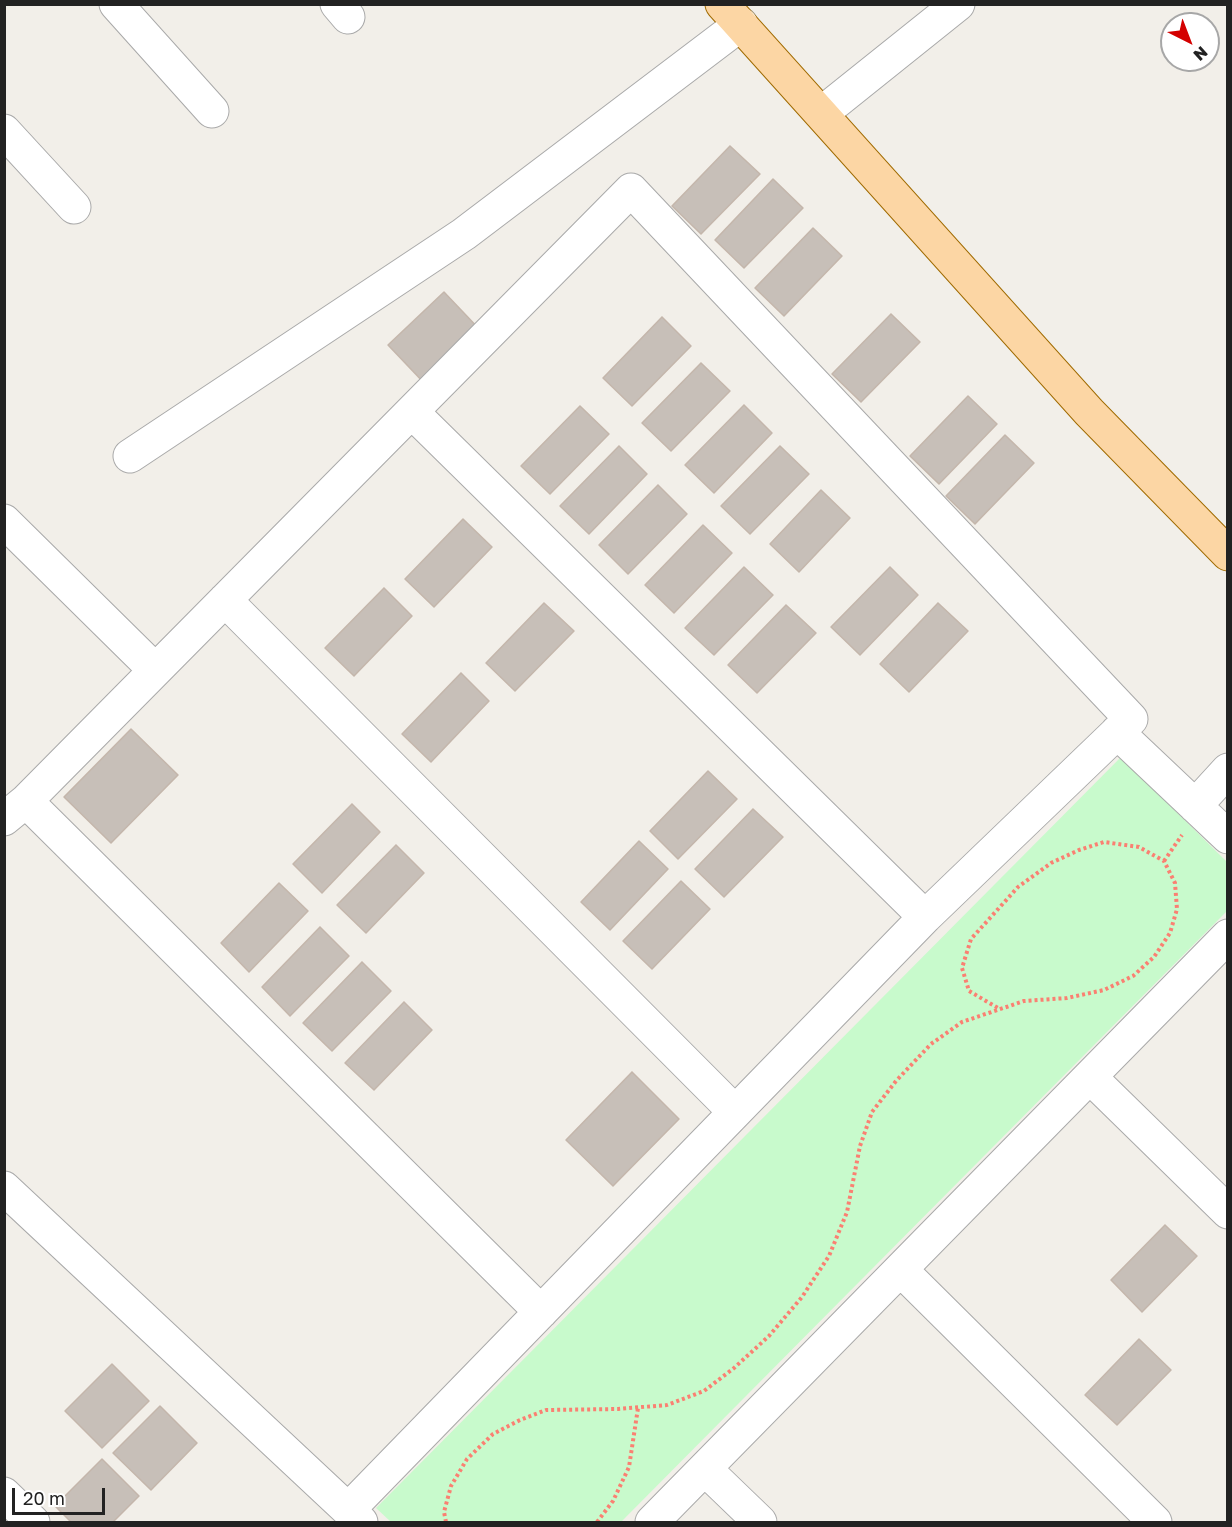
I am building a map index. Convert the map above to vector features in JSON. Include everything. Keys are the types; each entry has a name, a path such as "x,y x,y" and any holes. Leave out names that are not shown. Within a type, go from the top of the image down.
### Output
{"main road":[{"path":"732,14 1089,412 1227,554"}],"street":[{"path":"116,4 212,111"},
{"path":"822,113 958,4"},
{"path":"130,456 464,234 732,14"},
{"path":"4,131 74,207"},
{"path":"4,1188 354,1516 541,1312 735,1112 925,918 1131,719 631,190 15,810 541,1312"},
{"path":"412,412 925,918"},
{"path":"4,520 155,670"},
{"path":"225,600 735,1112"},
{"path":"1117,732 1227,837"},
{"path":"1194,806 1227,770"},
{"path":"652,1522 1227,936"},
{"path":"1090,1077 1227,1212"},
{"path":"901,1270 1155,1522"},
{"path":"705,1469 760,1522"},
{"path":"4,1494 33,1522"}],"path":[{"path":"446,1522 444,1512 451,1486 467,1459 493,1434 546,1410 639,1408 667,1405 704,1390 734,1368 769,1336 802,1297 829,1256 847,1212 860,1146 872,1112 896,1081 931,1044 962,1022 1024,1001 1067,998 1104,990 1133,976 1154,957 1170,933 1177,909 1175,883 1164,861 1139,847 1104,842 1051,863 1018,887 971,939 962,968 969,991 998,1008"},
{"path":"597,1522 613,1502 630,1467 639,1408"}],"green space":[{"path":"1121,757 1227,862 1227,911 621,1522 391,1522 376,1508"}],"building":[{"path":"730,146 760,174 701,234 672,206"},
{"path":"773,179 803,208 744,268 715,240"},
{"path":"813,228 842,256 784,316 755,288"},
{"path":"444,292 482,332 426,385 388,345"},
{"path":"891,314 920,342 861,402 832,374"},
{"path":"662,317 691,346 632,406 603,378"},
{"path":"701,363 730,391 671,451 642,423"},
{"path":"968,396 997,424 939,484 910,456"},
{"path":"744,405 772,433 714,493 685,465"},
{"path":"580,406 609,434 550,494 521,466"},
{"path":"1005,435 1034,463 975,524 946,496"},
{"path":"619,446 647,474 589,534 560,506"},
{"path":"780,446 809,474 750,534 721,506"},
{"path":"658,485 687,514 628,574 599,545"},
{"path":"821,490 850,518 799,572 770,544"},
{"path":"463,519 492,547 434,607 405,579"},
{"path":"703,525 732,553 674,613 645,585"},
{"path":"744,567 773,595 714,655 685,628"},
{"path":"890,567 918,595 860,655 831,627"},
{"path":"384,588 412,616 354,676 325,648"},
{"path":"544,603 574,631 515,691 486,663"},
{"path":"938,603 968,631 909,692 880,664"},
{"path":"786,605 816,633 757,693 728,665"},
{"path":"461,673 489,701 431,762 402,734"},
{"path":"131,729 178,775 111,843 64,797"},
{"path":"708,771 737,799 678,859 650,831"},
{"path":"352,804 380,832 322,893 293,864"},
{"path":"753,809 783,837 724,897 695,869"},
{"path":"639,841 668,869 610,930 581,902"},
{"path":"396,845 424,873 366,933 337,905"},
{"path":"681,881 710,909 652,969 623,941"},
{"path":"279,883 308,911 249,972 221,943"},
{"path":"320,927 349,956 290,1016 262,987"},
{"path":"362,962 391,991 332,1051 303,1023"},
{"path":"404,1002 432,1030 374,1090 345,1063"},
{"path":"632,1072 679,1119 613,1186 566,1140"},
{"path":"1165,1225 1197,1256 1142,1312 1111,1280"},
{"path":"1139,1339 1171,1370 1117,1425 1085,1395"},
{"path":"112,1364 149,1401 102,1448 65,1411"},
{"path":"160,1406 197,1443 151,1490 113,1453"},
{"path":"102,1459 139,1496 113,1522 71,1522 55,1506"}]}
